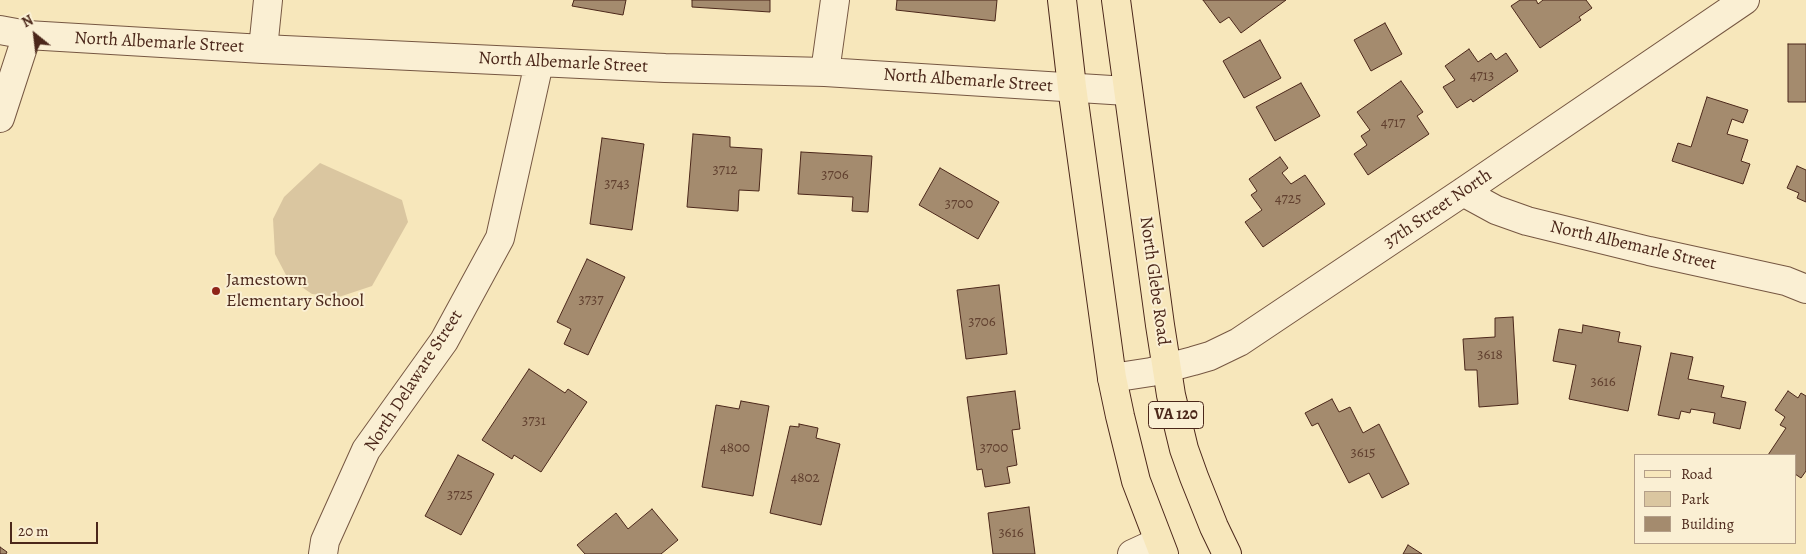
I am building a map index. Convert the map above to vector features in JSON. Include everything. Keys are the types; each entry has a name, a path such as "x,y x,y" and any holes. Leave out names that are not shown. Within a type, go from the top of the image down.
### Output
{"main road":[{"name":"VA 120","path":"1062,0 1112,378 1121,424 1136,481 1161,548"},
{"name":"North Glebe Road","path":"1116,0 1127,91 1175,412 1184,449 1204,503 1227,554"}],"street":[{"path":"263,49 268,0"},
{"path":"824,72 835,0"},
{"name":"37th Street North","path":"1112,378 1167,368 1210,356 1239,342 1745,0"},
{"name":"North Albemarle Street","path":"0,30 27,35 263,49 665,68 824,72 1127,91"},
{"path":"0,118 27,35"},
{"name":"North Delaware Street","path":"323,554 325,542 366,450 444,341 500,238 539,62"},
{"name":"North Albemarle Street","path":"1463,192 1496,210 1527,221 1649,251 1786,281 1806,289"},
{"path":"1132,554 1161,548"}],"green space":[{"path":"320,163 402,200 408,222 372,286 339,297 312,294 287,277 275,254 273,219 284,197"}],"building":[{"path":"574,0 626,0 623,15 572,6"},
{"path":"692,0 770,0 770,12 692,7"},
{"path":"897,0 997,0 995,21 896,10"},
{"path":"1203,0 1286,0 1241,33 1229,17 1220,23"},
{"path":"1520,0 1536,0 1538,4 1543,0 1586,0 1592,8 1579,17 1581,20 1540,48 1511,6"},
{"path":"1385,23 1402,54 1371,71 1354,40"},
{"path":"1260,40 1281,78 1244,98 1223,61"},
{"path":"1788,44 1806,44 1806,102 1788,102"},
{"path":"1469,49 1478,62 1491,53 1496,60 1506,53 1518,71 1473,102 1471,99 1457,108 1443,87 1455,80 1445,66"},
{"path":"1401,81 1423,112 1417,116 1429,134 1368,175 1354,154 1367,145 1361,136 1370,130 1357,112"},
{"path":"1301,83 1320,116 1275,141 1256,107"},
{"path":"1707,97 1748,110 1743,123 1732,119 1727,134 1748,140 1741,161 1750,164 1743,184 1672,161 1678,143 1691,147"},
{"path":"693,134 730,137 730,147 762,149 759,191 739,190 738,211 687,207"},
{"path":"602,138 644,144 632,230 590,224"},
{"path":"801,152 872,156 868,212 852,211 853,197 798,194"},
{"path":"1280,157 1288,168 1282,173 1291,184 1305,175 1325,204 1263,247 1245,222 1262,210 1251,195 1257,191 1249,179"},
{"path":"1797,166 1806,170 1806,202 1797,198 1799,193 1787,188"},
{"path":"940,168 999,202 978,239 919,205"},
{"path":"587,259 625,277 588,355 564,344 571,329 557,322"},
{"path":"999,285 1007,354 966,359 957,290"},
{"path":"1513,317 1518,404 1479,407 1477,370 1465,370 1463,339 1495,337 1495,318"},
{"path":"1583,325 1620,332 1618,342 1641,346 1628,411 1569,399 1576,365 1553,361 1559,329 1582,333"},
{"path":"1671,353 1693,357 1688,379 1724,386 1721,397 1746,402 1740,429 1713,423 1715,413 1691,409 1690,413 1681,411 1679,419 1658,415"},
{"path":"529,369 565,393 568,389 587,402 541,472 514,455 512,459 482,440"},
{"path":"1015,391 1020,429 1012,430 1017,465 1007,467 1010,483 985,487 982,469 977,470 967,397"},
{"path":"1788,391 1798,398 1801,393 1806,396 1806,471 1801,478 1796,475 1796,454 1769,454 1786,428 1780,425 1785,417 1775,410"},
{"path":"1332,399 1339,412 1350,407 1363,433 1379,424 1409,484 1382,498 1369,473 1349,483 1318,423 1312,426 1305,413"},
{"path":"741,401 769,406 753,496 702,487 716,405 739,409"},
{"path":"799,424 818,428 816,438 840,444 821,525 770,513 790,426 799,427"},
{"path":"458,455 494,474 461,535 425,516"},
{"path":"1029,507 1035,554 993,554 988,513"},
{"path":"652,509 678,540 661,554 585,554 577,545 616,513 628,529"},
{"path":"1408,545 1422,554 1403,554"},
{"path":"0,547 7,552 6,554 0,554"}],"place":[{"name":"Jamestown Elementary School","path":"216,291"}]}
